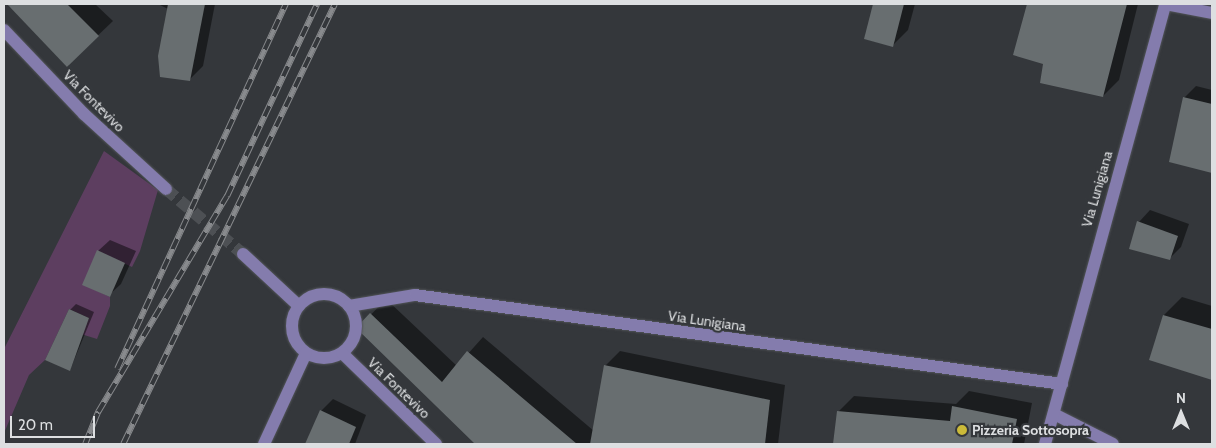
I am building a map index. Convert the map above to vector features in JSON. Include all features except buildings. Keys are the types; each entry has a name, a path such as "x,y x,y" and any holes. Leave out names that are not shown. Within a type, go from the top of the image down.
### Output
{"street":[{"path":"1165,4 1212,13"},
{"name":"Via Lunigiana","path":"1045,444 1062,384 1089,270 1165,4"},
{"name":"Via Fontevivo","path":"4,30 84,114 166,189"},
{"path":"243,254 299,306"},
{"path":"330,295 349,306 356,324 355,336 342,353 328,358 306,353 292,327 299,306 308,299 330,295"},
{"name":"Via Lunigiana","path":"349,306 416,295 1062,384"},
{"path":"264,444 306,353"},
{"name":"Via Fontevivo","path":"342,353 436,444"},
{"path":"1054,414 1112,444"}],"shaded area":[{"path":"104,151 158,190 140,251 132,267 98,251 93,289 110,297 110,306 97,339 81,334 89,318 69,309 45,360 29,375 4,433 4,349"}],"tunnel":[{"path":"166,189 243,254"}],"railway":[{"path":"117,369 286,4"},
{"path":"85,444 98,412 227,196 317,4"},
{"path":"123,444 335,4"}],"place":[{"name":"Pizzeria Sottosopra","path":"962,430"}]}
